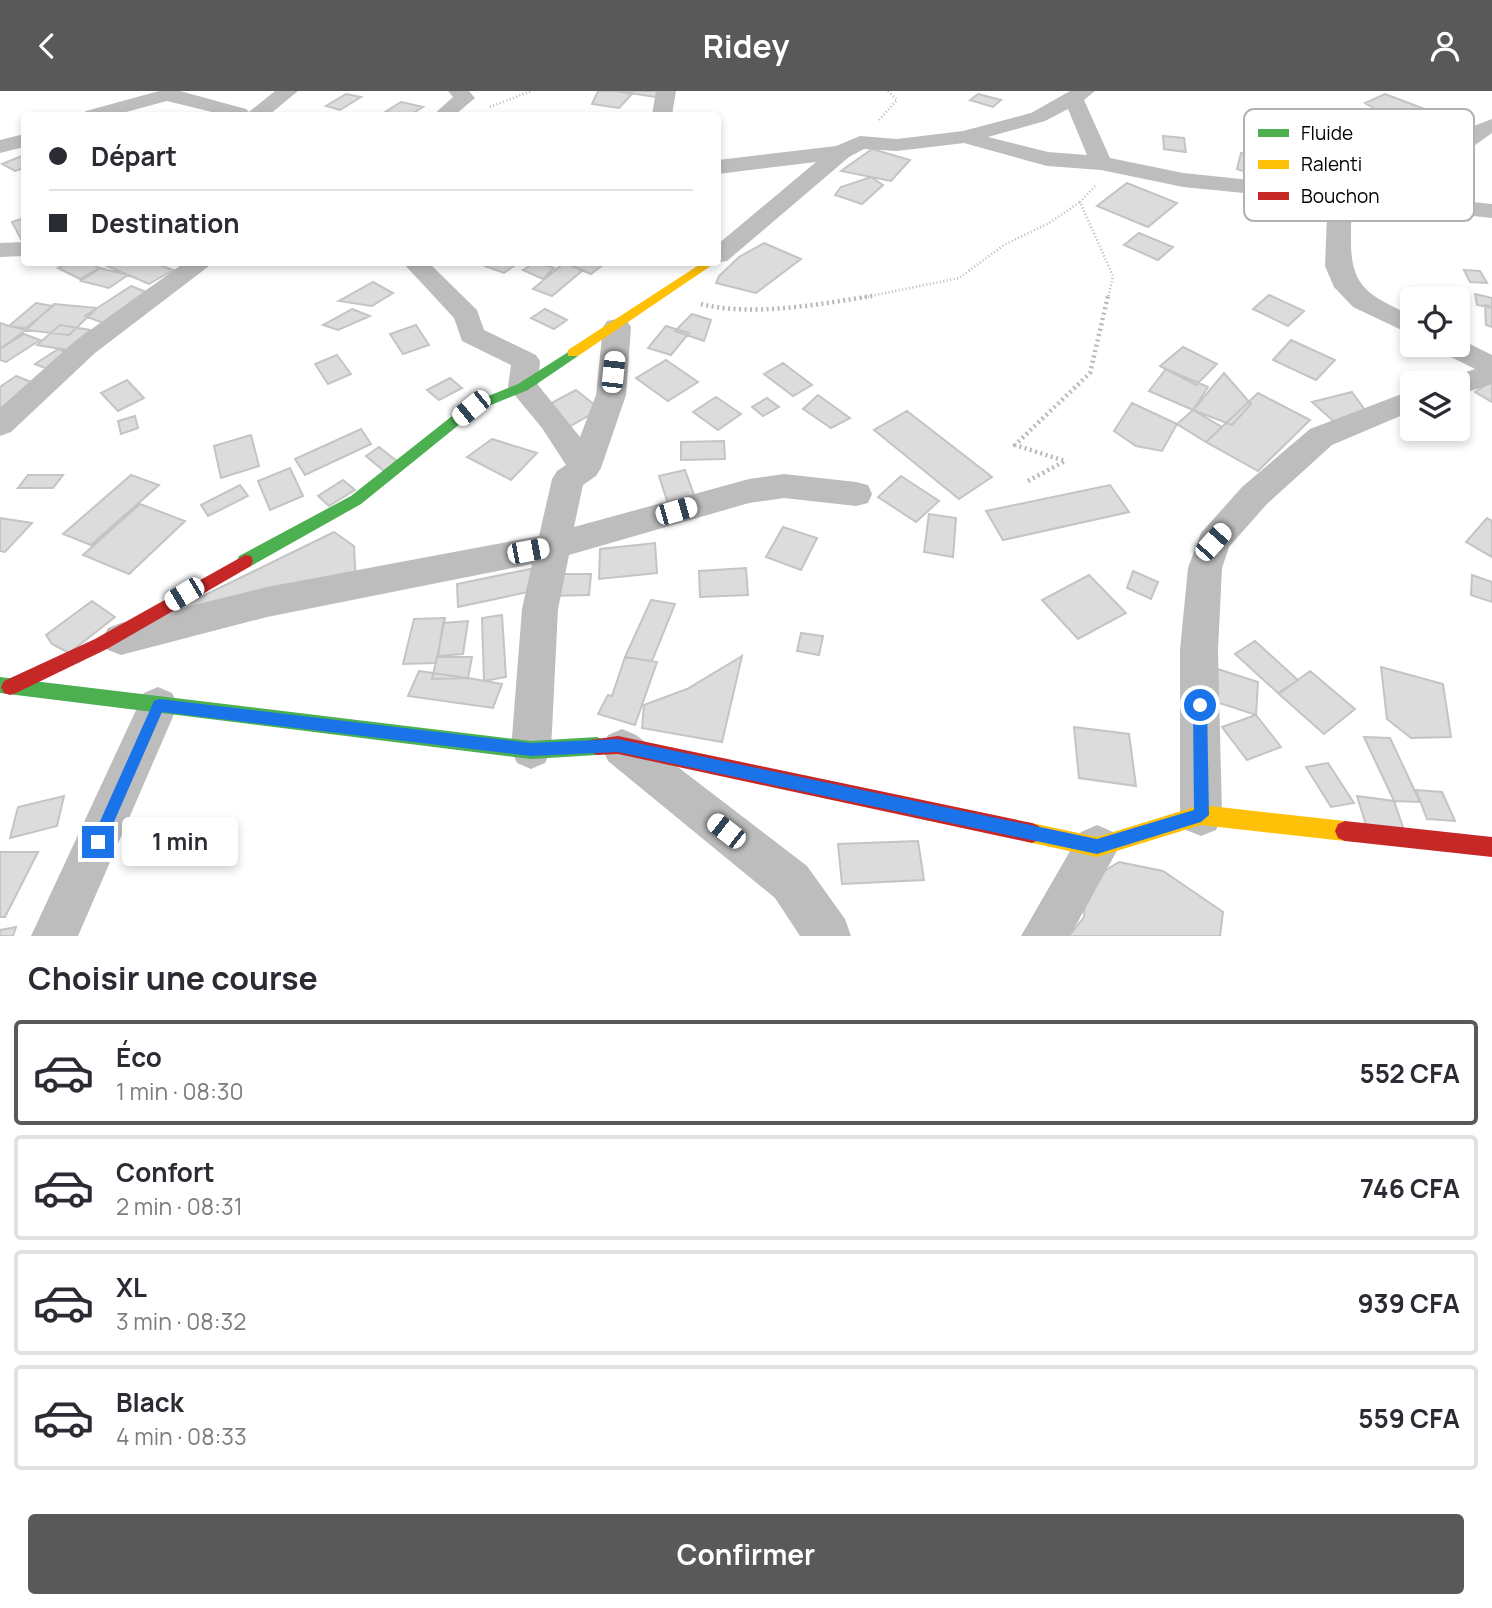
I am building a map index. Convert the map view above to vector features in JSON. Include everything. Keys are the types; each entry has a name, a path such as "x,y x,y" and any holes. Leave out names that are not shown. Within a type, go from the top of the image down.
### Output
{"street":[{"path":"261,112 289,91"},
{"path":"447,112 464,98 458,91"},
{"path":"662,112 666,91"},
{"path":"104,112 170,93 188,102 234,112"},
{"path":"721,167 851,147 964,137 1038,117 1080,95 1101,163"},
{"path":"1474,134 1492,125"},
{"path":"964,137 1047,159 1101,163 1183,180 1244,187"},
{"path":"0,147 21,141"},
{"path":"721,254 851,147"},
{"path":"1474,209 1492,211"},
{"path":"1339,221 1338,266 1347,287 1362,301 1400,321"},
{"path":"0,250 21,249"},
{"path":"0,425 85,347 196,266"},
{"path":"418,266 467,316 472,335 526,361 523,387 553,421 585,468"},
{"path":"4,687 101,644 184,594 356,500 471,408 523,387 617,327 705,266"},
{"path":"531,750 540,609 568,479 585,468 611,395 617,327"},
{"path":"1470,355 1492,366"},
{"path":"1470,381 1492,374"},
{"path":"1201,815 1199,650 1205,568 1213,542 1254,496 1321,437 1400,405"},
{"path":"101,644 267,602 554,546 749,491 784,486 856,494"},
{"path":"4,687 531,750 618,745 1097,847 1201,815 1492,847"},
{"path":"54,936 159,705"},
{"path":"618,745 791,882 828,936"},
{"path":"1044,936 1097,847"}],"path":[{"path":"488,108 531,91"},
{"path":"851,147 897,100 888,91"},
{"path":"663,294 717,308 810,306 915,289 959,278 1004,245 1049,223 1080,202 1107,173 1101,163"},
{"path":"1028,481 1065,461 1015,445 1090,373 1113,276 1080,202"}],"building":[{"path":"598,91 632,94 619,108 592,104"},
{"path":"618,91 660,91 655,97"},
{"path":"346,94 361,97 340,110 326,106"},
{"path":"978,94 1001,100 993,107 970,100"},
{"path":"1385,94 1422,108 1376,109 1365,103"},
{"path":"401,102 423,107 415,112 385,112"},
{"path":"1163,136 1184,138 1186,152 1164,149"},
{"path":"872,149 910,160 891,181 841,171"},
{"path":"1241,153 1244,153 1244,172 1237,169"},
{"path":"21,156 21,169 15,171 2,164"},
{"path":"871,177 883,185 862,204 835,195 841,187"},
{"path":"1127,183 1177,203 1148,227 1097,206"},
{"path":"21,219 21,239 12,222"},
{"path":"1139,233 1173,247 1158,260 1124,245"},
{"path":"764,243 801,259 756,293 716,283 719,276 739,257"},
{"path":"96,266 100,268 80,279 58,268"},
{"path":"107,266 162,266 173,270 149,284"},
{"path":"485,266 514,266 504,273"},
{"path":"529,266 554,268 543,279 523,270"},
{"path":"560,266 583,270 552,296 533,289"},
{"path":"572,266 601,266 591,274"},
{"path":"100,268 128,275 109,288 81,281"},
{"path":"1464,270 1480,271 1487,283 1470,282"},
{"path":"373,282 393,293 372,306 339,301"},
{"path":"131,286 149,293 103,323 85,316"},
{"path":"1475,294 1492,298 1492,308 1477,305"},
{"path":"1269,295 1304,311 1288,326 1253,309"},
{"path":"36,303 53,306 26,328 9,326"},
{"path":"54,304 97,308 69,335 26,330"},
{"path":"1485,305 1492,307 1492,327 1486,325"},
{"path":"352,309 370,316 338,330 323,325"},
{"path":"545,309 567,320 554,329 531,318"},
{"path":"692,314 711,320 704,341 675,331"},
{"path":"0,323 9,326 26,330 0,349"},
{"path":"60,325 90,330 68,350 37,345"},
{"path":"416,325 429,345 403,354 390,334"},
{"path":"666,326 689,333 671,355 648,348"},
{"path":"24,334 40,340 6,362 0,360 0,349"},
{"path":"1291,340 1335,360 1316,380 1273,360"},
{"path":"1183,347 1217,364 1196,385 1160,366"},
{"path":"58,349 75,356 52,371 35,364"},
{"path":"337,355 351,374 328,384 315,364"},
{"path":"666,360 698,382 668,401 636,378"},
{"path":"783,363 812,385 793,396 764,374"},
{"path":"1166,369 1208,387 1193,410 1149,391"},
{"path":"1224,373 1251,404 1232,425 1193,410"},
{"path":"16,376 39,385 0,413 0,387"},
{"path":"450,378 462,388 439,400 427,390"},
{"path":"127,380 144,398 118,411 101,393"},
{"path":"1492,381 1492,402 1475,392"},
{"path":"576,390 600,409 567,428 544,407"},
{"path":"1352,392 1373,421 1339,426 1312,402"},
{"path":"1258,393 1310,420 1258,471 1206,442"},
{"path":"818,395 850,418 831,428 803,409"},
{"path":"716,397 741,414 718,430 693,412"},
{"path":"767,398 779,407 763,416 752,407"},
{"path":"1132,403 1177,424 1162,451 1136,446 1114,431"},
{"path":"1193,410 1222,427 1206,442 1177,424"},
{"path":"907,411 992,477 959,499 874,430"},
{"path":"135,416 138,428 121,434 118,421"},
{"path":"361,429 371,444 305,475 295,459"},
{"path":"251,435 259,466 221,478 214,446"},
{"path":"492,439 537,453 511,480 467,457"},
{"path":"724,441 725,459 681,460 681,442"},
{"path":"379,447 398,462 384,471 366,456"},
{"path":"290,468 303,496 270,510 258,481"},
{"path":"685,470 698,506 671,513 659,476"},
{"path":"28,475 63,475 53,488 18,488"},
{"path":"131,475 159,485 91,545 63,534"},
{"path":"901,476 939,501 916,522 878,497"},
{"path":"343,480 355,490 329,506 318,496"},
{"path":"240,485 248,496 208,516 201,505"},
{"path":"1110,485 1129,512 1003,540 986,511"},
{"path":"140,504 185,521 129,574 83,555"},
{"path":"929,514 956,518 953,557 924,552"},
{"path":"0,518 32,523 5,552 0,551"},
{"path":"1487,518 1492,521 1492,557 1466,542"},
{"path":"783,527 817,538 801,570 766,557"},
{"path":"334,532 354,546 356,584 168,613"},
{"path":"655,543 657,573 599,579 600,549"},
{"path":"540,567 542,589 458,607 457,584"},
{"path":"746,568 748,595 700,597 699,571"},
{"path":"1133,571 1158,582 1151,599 1127,588"},
{"path":"552,574 591,574 589,595 550,596"},
{"path":"1089,575 1126,613 1078,639 1042,600"},
{"path":"1472,575 1492,582 1492,602 1471,595"},
{"path":"651,600 675,604 652,661 625,657"},
{"path":"92,601 115,617 69,653 52,644 46,635"},
{"path":"502,615 506,677 484,681 482,618"},
{"path":"445,618 436,663 403,664 414,619"},
{"path":"468,621 463,654 438,656 443,623"},
{"path":"801,633 823,636 819,655 797,651"},
{"path":"1255,641 1298,680 1278,693 1235,654"},
{"path":"742,656 722,742 642,728 644,705 687,689"},
{"path":"437,657 472,657 468,678 432,679"},
{"path":"625,657 657,662 635,725 598,714 608,695 612,696"},
{"path":"1202,664 1258,682 1256,715 1198,696"},
{"path":"1381,667 1443,684 1451,737 1411,738 1387,719"},
{"path":"419,671 502,684 493,708 408,696"},
{"path":"1310,671 1355,709 1324,734 1279,694"},
{"path":"1256,715 1281,747 1247,760 1222,727"},
{"path":"1074,727 1129,734 1136,786 1079,778"},
{"path":"1364,737 1390,738 1420,802 1394,801"},
{"path":"1328,763 1354,803 1331,807 1306,767"},
{"path":"1416,790 1442,792 1455,821 1427,819"},
{"path":"64,796 57,826 10,838 18,807"},
{"path":"1357,796 1394,801 1404,830 1366,825"},
{"path":"918,841 924,880 842,884 838,844"},
{"path":"0,852 38,852 5,917 0,917"},
{"path":"1119,862 1163,871 1223,912 1220,936 1069,936 1084,917 1086,882"},
{"path":"16,927 13,936 0,936 0,930"}],"traffic: fast":[{"path":"245,561 356,500 471,408 523,387 573,353"},
{"path":"0,685 531,750 597,746"}],"traffic: slow":[{"path":"573,353 704,266"},
{"path":"1032,833 1097,847 1201,815 1345,831"}],"traffic: jam":[{"path":"10,687 101,644 245,561"},
{"path":"597,746 618,745 1032,833"},
{"path":"1345,831 1492,847"}],"route":[{"path":"98,842 159,705 531,750 618,745 1097,847 1201,815 1200,705"}]}
